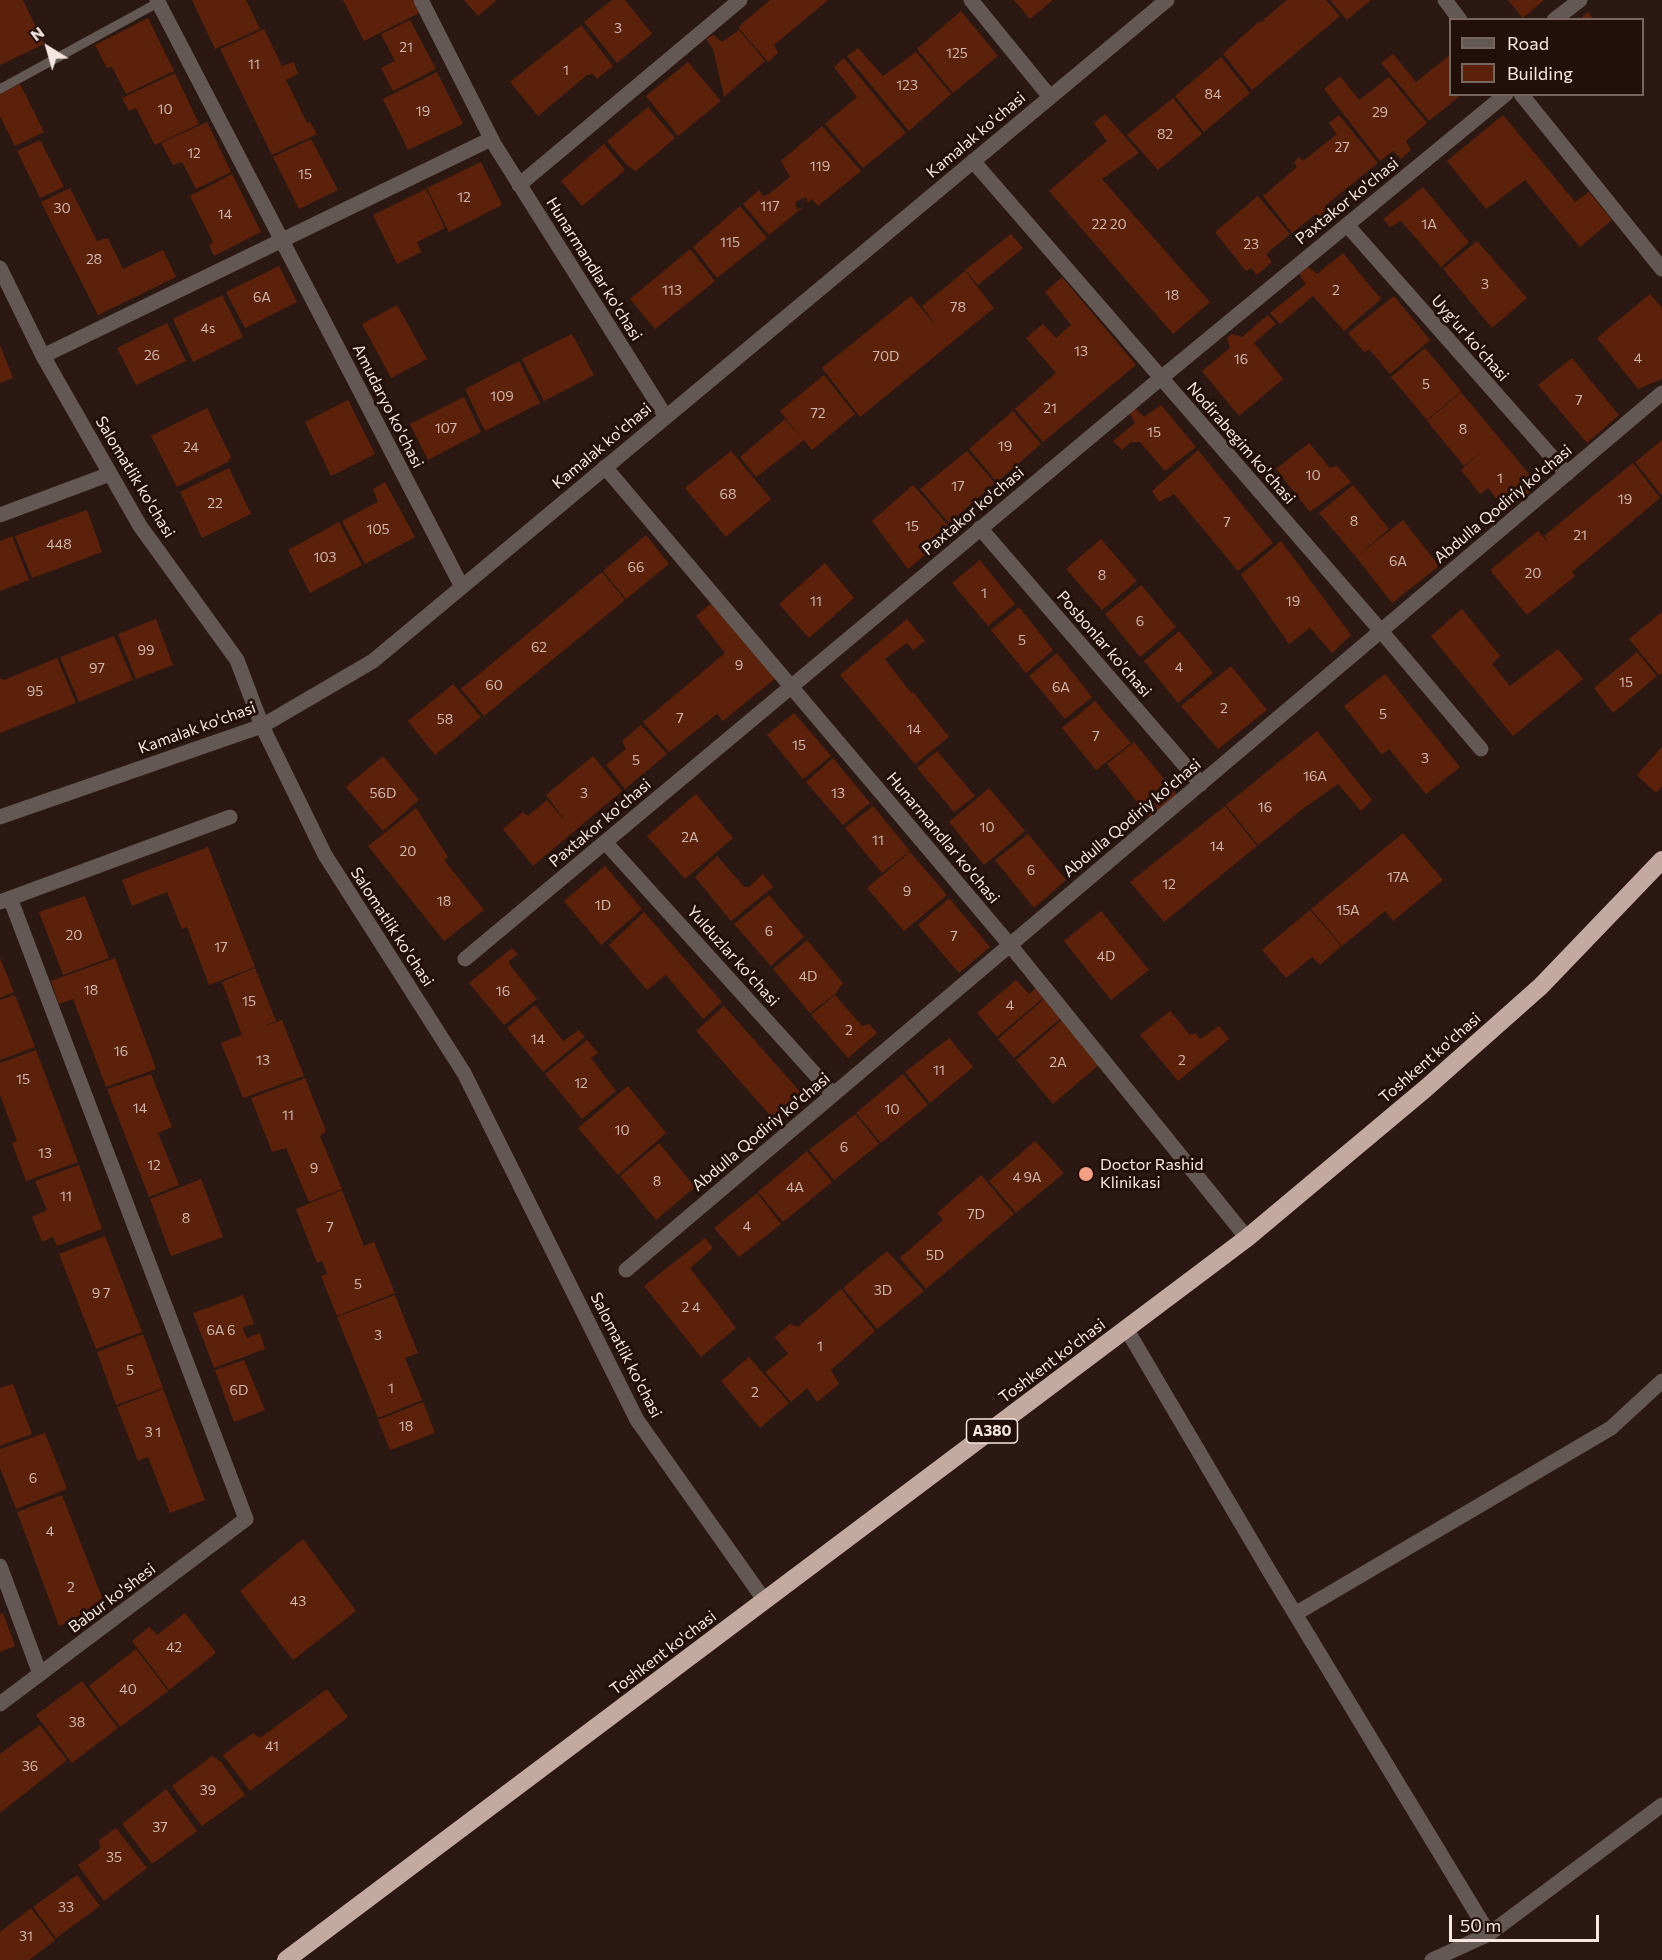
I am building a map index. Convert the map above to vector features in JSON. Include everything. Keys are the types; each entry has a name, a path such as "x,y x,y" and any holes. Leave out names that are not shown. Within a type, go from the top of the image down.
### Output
{"highway":[{"name":"Toshkent ko'chasi","path":"286,1960 1247,1238 1425,1089 1541,986 1662,860"}],"street":[{"name":"Hunarmandlar ko'chasi","path":"422,0 491,139 666,417"},
{"path":"519,184 740,0"},
{"path":"971,0 1050,97"},
{"name":"Kamalak ko'chasi","path":"0,817 262,726 374,661 1167,0"},
{"path":"1445,0 1458,18"},
{"path":"1557,18 1580,0"},
{"name":"Amudaryo ko'chasi","path":"159,1 462,587"},
{"name":"Paxtakor ko'chasi","path":"465,959 980,528 1504,96"},
{"path":"1523,96 1662,269"},
{"path":"44,356 491,139"},
{"name":"Nodirabegim ko'chasi","path":"973,161 1481,749"},
{"name":"Uyg'ur ko'chasi","path":"1347,225 1567,474"},
{"name":"Salomatlik ko'chasi","path":"0,268 44,356 140,526 237,660 262,726 325,855 464,1073 637,1420 765,1601"},
{"name":"Abdulla Qodiriy ko'chasi","path":"626,1270 1662,393"},
{"name":"Hunarmandlar ko'chasi","path":"605,467 1010,945 1247,1238"},
{"path":"0,515 110,474"},
{"name":"Posbonlar ko'chasi","path":"980,528 1201,784"},
{"path":"5,900 230,817"},
{"name":"Yulduzlar ko'chasi","path":"605,842 834,1094"},
{"name":"Babur ko'shesi","path":"0,1704 246,1520 5,900"},
{"path":"1127,1330 1295,1614 1489,1934"},
{"path":"1295,1614 1611,1428 1662,1381"},
{"path":"0,1566 40,1674"},
{"path":"1432,1960 1489,1934 1662,1805"}],"lane":[{"path":"0,89 159,1"}],"building":[{"path":"0,0 23,0 44,44 0,65"},
{"path":"192,0 246,0 260,29 215,49"},
{"path":"343,0 413,0 419,13 364,41"},
{"path":"464,0 497,0 478,16"},
{"path":"612,0 625,0 652,34 617,63 584,22"},
{"path":"770,0 828,0 774,45 778,53 768,62 738,27"},
{"path":"1014,0 1053,0 1030,19"},
{"path":"1287,0 1326,0 1340,16 1252,90 1223,54"},
{"path":"1330,0 1371,0 1347,20"},
{"path":"1508,0 1544,0 1523,18"},
{"path":"961,11 998,56 953,93 917,49"},
{"path":"1588,12 1592,18 1581,18"},
{"path":"148,18 174,71 126,94 112,67 107,68 95,45"},
{"path":"410,20 436,69 393,91 381,68 395,61 381,34"},
{"path":"581,25 613,66 597,79 593,74 587,75 538,116 510,82"},
{"path":"264,29 282,66 294,62 298,74 286,80 307,123 310,122 317,134 272,155 220,49"},
{"path":"739,30 765,61 724,97 713,49 706,39 713,35 722,42"},
{"path":"858,48 883,76 916,52 951,94 909,131 847,56"},
{"path":"1393,54 1416,82 1449,56 1449,96 1460,96 1429,121 1381,63"},
{"path":"1221,57 1250,93 1204,132 1175,96"},
{"path":"844,58 906,133 863,168 825,124 857,97 834,67"},
{"path":"688,62 721,101 678,136 646,96"},
{"path":"437,72 463,124 408,150 383,99"},
{"path":"175,73 199,124 155,145 136,108 129,111 122,98"},
{"path":"1340,76 1359,100 1389,77 1427,123 1406,141 1411,150 1401,159 1393,151 1380,161 1324,89"},
{"path":"20,84 44,132 15,146 0,116 0,94"},
{"path":"1173,98 1202,134 1158,170 1127,135"},
{"path":"648,107 675,138 636,171 628,166 607,141"},
{"path":"1105,114 1139,153 1102,179 1210,302 1173,334 1049,191 1107,141 1094,123"},
{"path":"1339,115 1378,163 1326,205 1332,213 1322,222 1316,214 1292,233 1263,196 1297,167 1294,162 1299,157 1303,161 1337,134 1329,123"},
{"path":"1503,115 1575,202 1589,192 1612,220 1580,247 1525,180 1486,209 1447,161"},
{"path":"207,122 231,172 196,189 182,162 173,165 161,143"},
{"path":"822,126 861,171 818,206 812,199 808,203 806,197 795,202 797,209 802,208 769,235 743,204 759,190 763,196 769,194 790,177 781,161"},
{"path":"311,139 338,190 299,209 273,157"},
{"path":"40,140 64,187 40,198 17,151"},
{"path":"604,144 625,170 582,206 561,181"},
{"path":"481,162 502,205 449,232 427,188"},
{"path":"232,174 261,232 214,256 209,245 213,242 190,196"},
{"path":"1423,187 1469,242 1441,267 1401,221 1390,227 1383,219"},
{"path":"70,188 97,241 108,238 123,269 163,250 176,277 98,315 41,202"},
{"path":"426,189 445,228 417,242 421,252 397,264 373,215"},
{"path":"1258,196 1290,234 1266,254 1272,262 1257,275 1251,268 1246,271 1215,232"},
{"path":"740,206 767,238 717,278 693,247"},
{"path":"1011,234 1023,248 978,285 965,270"},
{"path":"1477,241 1527,298 1492,328 1443,269"},
{"path":"690,249 715,281 655,329 630,299"},
{"path":"1343,253 1381,299 1344,331 1313,296 1280,324 1270,313 1306,284 1299,274 1308,267 1317,274"},
{"path":"279,266 297,302 245,328 226,292"},
{"path":"965,271 994,308 860,417 822,368 911,296 936,326 922,306"},
{"path":"1062,277 1136,365 1043,442 1015,409 1056,373 1026,338 1043,324 1056,338 1071,325 1045,292"},
{"path":"1650,294 1662,308 1662,379 1638,389 1597,338"},
{"path":"222,295 243,337 193,362 173,319"},
{"path":"1394,296 1430,340 1390,374 1370,350 1364,352 1348,333"},
{"path":"397,305 427,359 391,378 362,324"},
{"path":"1268,315 1276,324 1254,343 1283,379 1239,416 1202,371 1230,348 1227,338 1232,334 1242,337"},
{"path":"167,323 186,361 136,385 117,348"},
{"path":"572,334 594,375 544,401 522,359"},
{"path":"0,345 13,378 0,383"},
{"path":"1425,348 1461,391 1427,420 1391,377"},
{"path":"1572,358 1619,415 1587,443 1538,385"},
{"path":"519,361 540,403 485,431 465,389"},
{"path":"824,375 855,414 812,450 804,440 756,477 740,457 785,419 801,437 780,411"},
{"path":"1461,392 1538,485 1507,512 1488,488 1480,494 1461,470 1483,450 1464,466 1427,421"},
{"path":"464,397 481,432 428,460 410,424"},
{"path":"348,400 375,454 331,476 305,422"},
{"path":"1161,405 1196,447 1165,471 1140,442 1131,442 1122,450 1113,441 1135,423 1129,412 1135,408 1144,417"},
{"path":"207,408 231,457 228,462 177,487 151,436"},
{"path":"1013,411 1041,444 997,482 969,449"},
{"path":"1662,440 1662,496 1635,462"},
{"path":"1309,443 1330,468 1337,466 1351,482 1310,512 1276,469"},
{"path":"1198,450 1273,543 1238,571 1174,494 1159,502 1152,491"},
{"path":"731,451 771,499 726,537 685,488"},
{"path":"967,451 995,483 949,523 920,489"},
{"path":"1633,463 1660,498 1572,572 1575,576 1527,615 1490,570 1538,531 1548,543 1544,536"},
{"path":"229,468 251,514 202,538 180,492"},
{"path":"385,482 415,537 365,564 342,521 378,502 373,489"},
{"path":"913,485 953,531 908,569 872,521"},
{"path":"1353,485 1389,529 1356,557 1319,513"},
{"path":"87,510 102,552 32,578 15,536"},
{"path":"1403,520 1439,566 1392,603 1356,557"},
{"path":"339,522 362,565 310,593 288,550"},
{"path":"646,535 669,564 626,599 603,571"},
{"path":"12,536 29,580 0,591 0,541"},
{"path":"1101,539 1137,581 1102,610 1066,569"},
{"path":"1281,541 1351,635 1332,653 1310,628 1289,644 1241,575"},
{"path":"980,560 1015,604 988,626 952,583"},
{"path":"825,563 854,598 809,638 779,604"},
{"path":"602,572 625,600 484,716 461,689"},
{"path":"1141,585 1176,627 1140,657 1105,614"},
{"path":"714,601 777,677 723,721 717,714 669,752 643,722 725,653 696,616"},
{"path":"1019,607 1053,650 1026,673 991,630"},
{"path":"1462,609 1500,656 1492,664 1510,686 1558,649 1583,679 1513,736 1431,636"},
{"path":"1662,612 1662,673 1659,675 1629,639"},
{"path":"156,619 173,665 136,679 118,634"},
{"path":"907,619 925,641 913,650 907,643 885,659 949,737 915,764 840,675"},
{"path":"1179,631 1213,673 1178,703 1144,661"},
{"path":"114,636 133,680 79,702 60,657"},
{"path":"1637,652 1657,676 1613,713 1594,688"},
{"path":"1057,653 1092,697 1065,719 1029,676"},
{"path":"57,658 76,703 0,733 0,678 4,680"},
{"path":"1231,666 1267,710 1218,749 1181,706"},
{"path":"1385,674 1460,767 1426,794 1389,749 1382,755 1344,706"},
{"path":"453,684 481,717 435,755 408,721"},
{"path":"1095,701 1131,743 1096,770 1062,728"},
{"path":"794,713 831,756 803,779 767,735"},
{"path":"641,725 667,754 625,789 606,765 626,749 622,741"},
{"path":"1317,731 1372,800 1361,811 1338,784 1258,845 1226,805"},
{"path":"1134,742 1177,795 1149,817 1107,764"},
{"path":"1662,747 1662,786 1656,793 1637,775"},
{"path":"937,751 975,796 954,812 917,768"},
{"path":"383,756 419,800 383,831 346,787"},
{"path":"593,756 622,791 533,866 503,829 523,812 528,816 547,800 566,822 546,795"},
{"path":"833,758 870,803 843,825 806,782"},
{"path":"989,788 1025,831 984,865 949,822"},
{"path":"696,794 733,838 685,879 647,836"},
{"path":"873,806 910,851 882,873 845,828"},
{"path":"1225,806 1257,846 1164,922 1130,882"},
{"path":"416,808 448,857 444,860 484,910 444,941 368,846"},
{"path":"1403,833 1443,880 1393,921 1385,911 1342,946 1311,909"},
{"path":"1028,834 1066,880 1034,908 995,860"},
{"path":"208,847 255,967 209,985 187,927 182,929 167,892 132,906 122,880"},
{"path":"910,852 947,895 904,931 867,888"},
{"path":"717,856 744,887 749,887 763,874 773,887 731,921 695,877"},
{"path":"605,866 642,909 601,945 564,901"},
{"path":"769,895 804,937 771,966 734,924"},
{"path":"85,896 109,958 63,975 39,912"},
{"path":"949,898 990,947 959,973 918,925"},
{"path":"1310,910 1341,946 1320,965 1312,957 1286,978 1262,950"},
{"path":"1101,911 1149,970 1111,1000 1064,941"},
{"path":"644,912 722,1002 703,1019 666,975 647,990 609,945"},
{"path":"807,940 843,983 835,994 810,1013 773,969"},
{"path":"512,948 518,954 509,961 510,965 537,999 504,1025 469,983"},
{"path":"0,958 14,992 0,998"},
{"path":"115,958 156,1069 106,1087 73,999 59,1004 51,981"},
{"path":"255,968 276,1021 260,1028 282,1020 304,1076 243,1098 221,1043 242,1035 222,982"},
{"path":"1016,980 1029,994 1036,988 1044,997 997,1037 977,1013"},
{"path":"15,995 35,1047 0,1060 0,1000"},
{"path":"835,995 862,1026 869,1024 877,1033 848,1058 811,1015"},
{"path":"1045,998 1061,1018 1014,1058 998,1039"},
{"path":"535,1005 563,1041 579,1030 585,1037 543,1072 507,1028"},
{"path":"724,1006 803,1095 774,1120 696,1031"},
{"path":"1170,1011 1190,1035 1195,1033 1200,1039 1219,1026 1229,1039 1178,1081 1140,1035"},
{"path":"1063,1019 1101,1063 1053,1104 1016,1060"},
{"path":"949,1038 973,1067 930,1103 905,1072"},
{"path":"587,1040 598,1053 591,1058 616,1091 582,1119 545,1074"},
{"path":"36,1050 78,1162 26,1181 12,1143 17,1141 0,1095 0,1063"},
{"path":"151,1074 172,1127 158,1133 179,1185 149,1197 107,1089"},
{"path":"903,1074 928,1105 881,1143 856,1113"},
{"path":"305,1078 326,1131 320,1136 342,1189 309,1202 286,1148 272,1152 251,1098"},
{"path":"628,1086 666,1133 618,1175 578,1128"},
{"path":"855,1114 879,1144 834,1180 809,1150"},
{"path":"1035,1141 1064,1173 1016,1213 989,1181"},
{"path":"659,1143 695,1187 656,1220 620,1176"},
{"path":"807,1151 832,1182 783,1222 758,1192"},
{"path":"79,1165 102,1229 57,1246 53,1237 42,1242 32,1217 47,1210 35,1181"},
{"path":"981,1175 1014,1214 926,1289 900,1258 943,1220 937,1213"},
{"path":"201,1179 223,1237 171,1256 150,1199"},
{"path":"342,1190 364,1246 374,1242 395,1293 337,1316 321,1276 327,1274 322,1261 317,1263 296,1209"},
{"path":"757,1193 781,1224 739,1257 714,1228"},
{"path":"105,1236 142,1332 96,1349 59,1254"},
{"path":"705,1238 713,1248 690,1268 736,1328 701,1357 644,1286"},
{"path":"887,1251 924,1291 877,1329 843,1288"},
{"path":"841,1289 875,1331 831,1370 839,1384 817,1402 807,1388 791,1402 765,1372 788,1354 775,1337 790,1324 798,1327"},
{"path":"243,1295 254,1324 243,1327 244,1332 247,1338 260,1333 265,1349 214,1368 193,1313"},
{"path":"395,1295 418,1353 405,1358 422,1400 378,1418 337,1317"},
{"path":"143,1334 163,1388 116,1405 97,1352"},
{"path":"749,1357 789,1403 760,1428 721,1381"},
{"path":"244,1360 265,1410 234,1422 215,1370"},
{"path":"13,1384 32,1434 0,1446 0,1388"},
{"path":"163,1389 205,1500 170,1513 148,1457 138,1461 117,1407"},
{"path":"423,1402 435,1433 390,1450 378,1420"},
{"path":"45,1433 67,1489 16,1509 0,1468 0,1449"},
{"path":"62,1495 106,1608 59,1626 17,1512"},
{"path":"303,1539 356,1611 293,1660 240,1591"},
{"path":"3,1613 15,1646 0,1652 0,1614"},
{"path":"185,1613 216,1653 169,1690 132,1641 149,1627 157,1635"},
{"path":"136,1649 168,1691 120,1727 89,1686"},
{"path":"82,1681 118,1728 72,1763 36,1715"},
{"path":"327,1689 348,1717 250,1791 223,1755 253,1733 260,1738"},
{"path":"40,1725 67,1760 0,1813 0,1754"},
{"path":"212,1756 221,1762 245,1795 202,1826 172,1786"},
{"path":"166,1789 197,1831 152,1864 122,1824"},
{"path":"116,1828 147,1868 104,1901 78,1865 100,1849 99,1840"},
{"path":"77,1875 100,1906 56,1938 33,1907"},
{"path":"31,1908 55,1940 29,1960 0,1960 0,1932"}],"place":[{"name":"Doctor Rashid Klinikasi","path":"1086,1174"}]}
